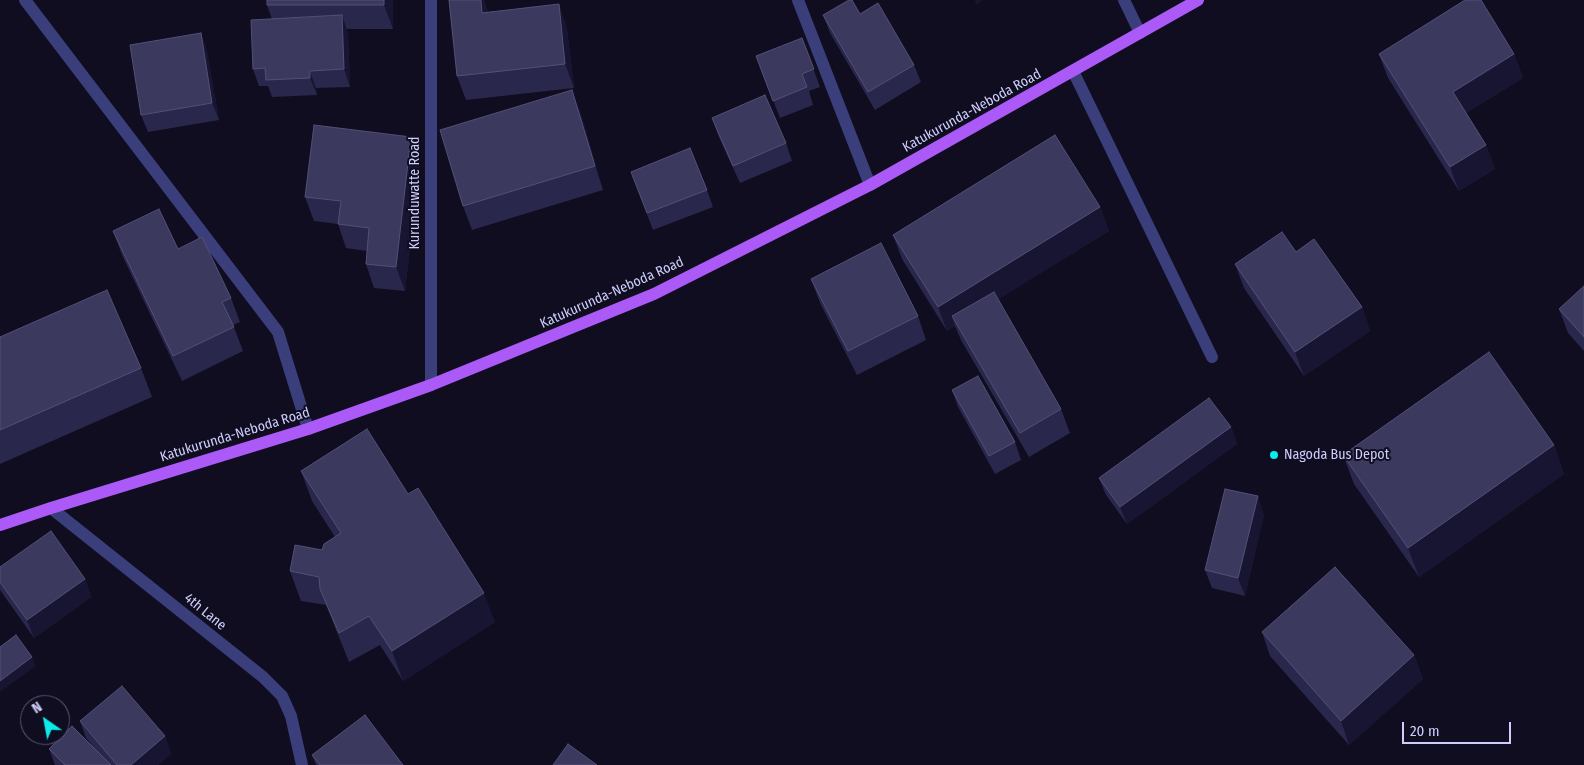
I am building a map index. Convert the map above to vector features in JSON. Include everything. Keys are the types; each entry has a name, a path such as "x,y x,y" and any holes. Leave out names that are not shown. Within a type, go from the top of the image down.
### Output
{"main road":[{"name":"Katukurunda-Neboda Road","path":"0,525 308,429 431,385 654,294 870,185 1198,0"}],"street":[{"path":"25,0 278,332 308,429"},
{"name":"Kurunduwatte Road","path":"431,0 431,385"},
{"path":"798,0 870,185"},
{"path":"1124,0 1140,33"},
{"path":"1073,71 1212,357"},
{"name":"4th Lane","path":"51,508 263,677 282,696 291,716 302,765"}],"building":[{"path":"267,0 384,0 384,5 267,5"},
{"path":"449,0 481,0 482,13 559,4 565,64 457,76"},
{"path":"852,0 860,14 878,3 914,65 868,92 823,15"},
{"path":"1465,0 1481,0 1514,54 1453,92 1486,145 1450,167 1379,54"},
{"path":"342,15 344,69 310,71 310,78 266,80 265,68 253,69 251,20"},
{"path":"201,33 212,103 141,115 130,45"},
{"path":"802,38 814,69 802,74 807,87 773,101 756,56"},
{"path":"572,90 595,166 463,206 440,130"},
{"path":"765,95 786,143 733,166 712,118"},
{"path":"314,125 411,137 396,267 366,264 369,228 338,224 341,201 305,197"},
{"path":"1055,135 1100,207 938,307 893,235"},
{"path":"690,148 707,190 647,213 631,172"},
{"path":"159,209 178,249 202,237 231,298 222,302 234,327 173,356 113,231"},
{"path":"1282,232 1296,252 1314,239 1362,307 1295,352 1235,264"},
{"path":"881,243 918,316 848,351 811,279"},
{"path":"1584,286 1584,337 1559,309"},
{"path":"107,290 141,368 0,430 0,337"},
{"path":"994,292 1061,409 1020,433 952,316"},
{"path":"1489,352 1554,445 1408,548 1343,455"},
{"path":"978,376 1015,442 989,456 952,390"},
{"path":"1209,398 1231,427 1120,507 1099,478"},
{"path":"367,429 408,494 418,488 484,593 392,651 369,616 339,633 320,589 319,577 290,571 295,545 322,550 324,544 341,533 301,471"},
{"path":"1225,489 1258,496 1238,578 1205,570"},
{"path":"51,531 85,579 27,620 0,582 0,567"},
{"path":"1335,567 1414,655 1341,721 1262,632"},
{"path":"16,635 32,657 0,681 0,647"},
{"path":"122,686 165,736 131,765 117,765 80,721"},
{"path":"365,715 403,765 320,765 312,755"},
{"path":"72,726 111,765 65,765 49,749 53,745 70,745 70,728"},
{"path":"568,744 597,765 553,765"}],"place":[{"name":"Nagoda Bus Depot","path":"1274,455"}]}
